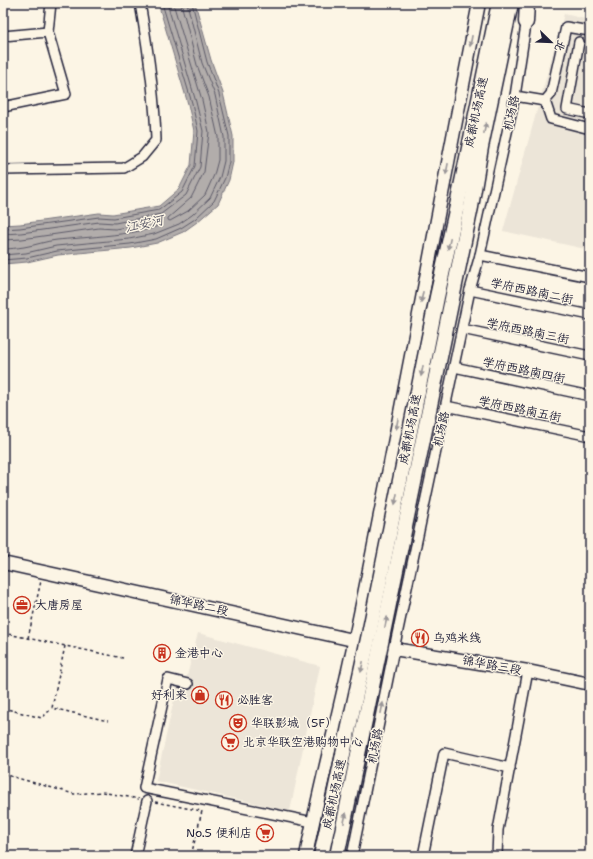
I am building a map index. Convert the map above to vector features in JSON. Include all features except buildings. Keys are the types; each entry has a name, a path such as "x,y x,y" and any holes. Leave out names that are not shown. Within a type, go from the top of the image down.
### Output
{"highway":[{"name":"成都机场高速","path":"338,856 464,207 499,3"},
{"name":"成都机场高速","path":"321,856 369,634 437,297 481,147 511,3"},
{"path":"526,22 527,3"}],"main road":[{"path":"306,856 355,639 434,240 478,3"},
{"path":"475,23 483,3"},
{"name":"锦华路二段","path":"3,563 394,648"},
{"name":"锦华路三段","path":"394,648 590,684"}],"street":[{"path":"3,107 66,94 48,32 51,3"},
{"path":"3,170 124,168 142,157 156,140 156,110 140,3"},
{"name":"机场路","path":"352,856 394,648 470,290 480,255 515,96 526,22 531,3"},
{"path":"545,101 551,94 566,27 590,31"},
{"path":"3,36 48,32"},
{"path":"579,42 567,109 590,114"},
{"path":"515,96 545,101"},
{"path":"545,101 551,119 590,127"},
{"path":"480,255 590,277"},
{"name":"学府西路南二街","path":"470,290 590,315"},
{"name":"学府西路南三街","path":"462,329 590,356"},
{"name":"学府西路南四街","path":"454,367 590,396"},
{"name":"学府西路南五街","path":"446,406 590,436"},
{"path":"497,856 498,830 528,672"},
{"path":"188,684 168,680 144,788 313,822"},
{"path":"423,856 444,753 510,768"},
{"path":"135,856 147,801"}],"path":[{"path":"28,639 44,572"},
{"path":"3,633 123,658"},
{"path":"3,708 42,718 52,708 65,646"},
{"path":"52,708 108,721"},
{"path":"3,774 74,794 102,792 202,811 191,856"}],"shaded area":[{"path":"564,14 590,20 590,250 503,231"},
{"path":"198,633 320,666 290,811 156,781 177,686 185,684"}],"water":[{"name":"江安河","path":"158,3 195,3 211,60 223,93 233,136 233,162 229,180 218,204 183,232 157,243 131,248 58,255 27,262 3,264 3,225 99,213 113,214 159,206 179,189 191,165 194,131 188,104"}],"place":[{"name":"大唐房屋","path":"22,605"},
{"name":"乌鸡米线","path":"420,638"},
{"name":"金港中心","path":"162,653"},
{"name":"好利来","path":"200,695"},
{"name":"必胜客","path":"224,700"},
{"name":"华联影城（5F）","path":"238,723"},
{"name":"北京华联空港购物中心","path":"230,742"},
{"name":"No.5 便利店","path":"265,833"}]}
